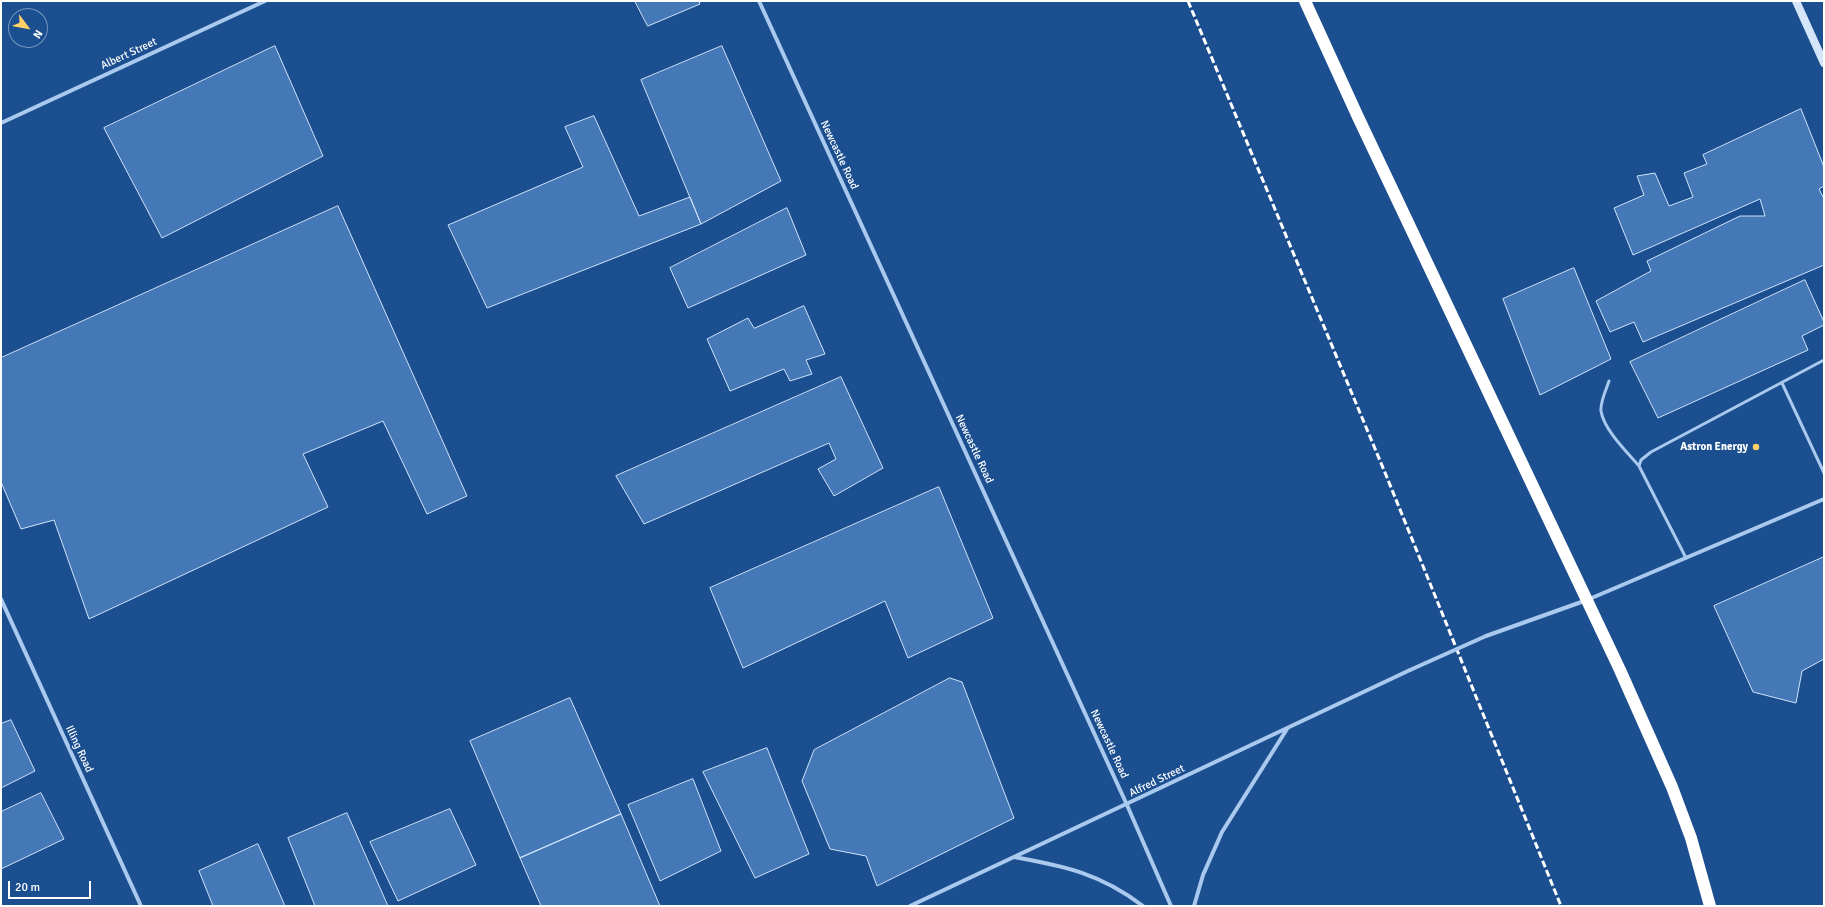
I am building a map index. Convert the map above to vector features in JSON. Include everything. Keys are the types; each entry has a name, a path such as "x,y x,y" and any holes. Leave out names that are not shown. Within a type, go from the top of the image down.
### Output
{"highway":[{"path":"1304,1 1587,600 1672,787 1691,838 1710,906"}],"street":[{"name":"Albert Street","path":"1,123 265,1"},
{"name":"Newcastle Road","path":"759,1 1127,805 1171,906"},
{"path":"1796,1 1824,64"},
{"name":"Alfred Street","path":"910,906 1127,805 1410,670 1486,636 1587,600 1824,499"},
{"name":"Illing Road","path":"1,600 141,906"},
{"path":"1194,906 1203,875 1222,832 1287,728"},
{"path":"1014,857 1064,866 1089,875 1124,891 1143,906"}],"lane":[{"path":"1639,466 1640,460 1651,452 1824,360"},
{"path":"1609,381 1602,402 1601,411 1612,433 1639,466 1686,558"},
{"path":"1782,383 1824,473"}],"building":[{"path":"635,1 699,1 700,4 648,26"},
{"path":"275,46 323,156 162,238 104,128"},
{"path":"722,46 781,181 701,224 641,80"},
{"path":"1801,109 1824,167 1824,186 1819,189 1824,199 1824,265 1643,342 1634,322 1610,332 1596,301 1651,271 1647,261 1740,216 1765,216 1760,199 1633,255 1614,208 1644,195 1637,176 1655,173 1669,206 1693,197 1684,173 1707,164 1703,155"},
{"path":"594,116 639,216 690,197 701,224 487,308 448,225 583,167 565,127"},
{"path":"338,206 467,496 427,514 383,421 303,454 328,507 89,619 54,520 21,529 1,482 1,358"},
{"path":"787,208 806,255 688,308 670,268"},
{"path":"1574,268 1611,359 1540,395 1503,299"},
{"path":"1805,280 1824,322 1824,325 1802,336 1808,350 1658,418 1630,362"},
{"path":"804,306 825,354 806,360 812,374 790,381 784,369 730,391 707,339 748,318 754,328"},
{"path":"841,377 883,468 834,496 818,469 836,459 829,443 644,524 616,476"},
{"path":"939,487 993,618 908,658 885,601 743,668 710,588"},
{"path":"1824,557 1824,659 1802,671 1796,703 1753,692 1714,606"},
{"path":"950,678 962,682 1014,818 877,886 866,856 830,849 802,781 814,750"},
{"path":"570,698 621,814 520,858 470,741"},
{"path":"11,720 35,771 1,788 1,724"},
{"path":"767,748 809,854 755,878 703,772"},
{"path":"693,779 721,851 660,881 628,805"},
{"path":"41,793 64,839 1,869 1,812"},
{"path":"450,809 476,865 398,901 370,842"},
{"path":"347,813 388,906 315,906 288,838"},
{"path":"621,814 660,906 541,906 520,858"},
{"path":"258,844 285,906 213,906 199,871"}],"railway":[{"path":"1188,1 1386,475 1561,906"}],"place":[{"name":"Astron Energy","path":"1756,447"}]}
